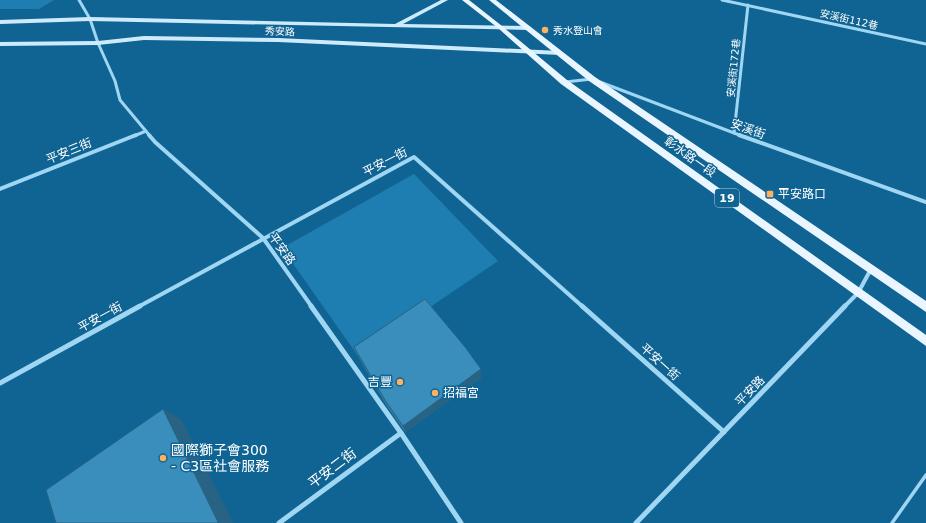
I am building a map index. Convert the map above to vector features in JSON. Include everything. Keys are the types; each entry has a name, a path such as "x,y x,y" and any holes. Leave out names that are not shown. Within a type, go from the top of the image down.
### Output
{"main road":[{"name":"彰水路一段","path":"465,0 500,27 564,82 926,341"},
{"name":"彰水路一段","path":"492,0 592,79 872,268 926,307"}],"street":[{"name":"平安路","path":"79,0 90,18 98,43 115,81 120,100 155,142 262,238 400,433 461,523"},
{"path":"393,26 445,0"},
{"name":"安溪街112巷","path":"722,0 926,44"},
{"name":"安溪街172巷","path":"734,133 748,5"},
{"name":"秀安路","path":"0,22 90,18 529,28"},
{"name":"秀安路","path":"0,44 98,43 144,38 278,40 560,53"},
{"name":"安溪街","path":"564,82 592,79 734,133 926,202"},
{"name":"平安三街","path":"0,189 146,131"},
{"name":"平安一街","path":"0,383 262,238 414,157 724,432"},
{"name":"平安路","path":"636,523 642,521 724,432 858,293 872,268"},
{"name":"平安二街","path":"279,523 400,433"}],"lane":[{"path":"892,523 926,475"}],"shaded area":[{"path":"0,0 54,0 39,9 0,9"},
{"path":"414,174 498,261 358,356 282,248"}],"building":[{"name":"吉豐","path":"425,299 465,347 481,369 403,426 385,400 354,347"},
{"name":"國際獅子會300 - C3區社會服務","path":"163,409 218,522 56,523 46,490"}],"place":[{"name":"秀水登山會","path":"545,30"},
{"name":"平安路口","path":"770,194"},
{"name":"吉豐","path":"400,382"},
{"name":"招福宮","path":"435,393"},
{"name":"國際獅子會300 - C3區社會服務","path":"163,458"}]}
